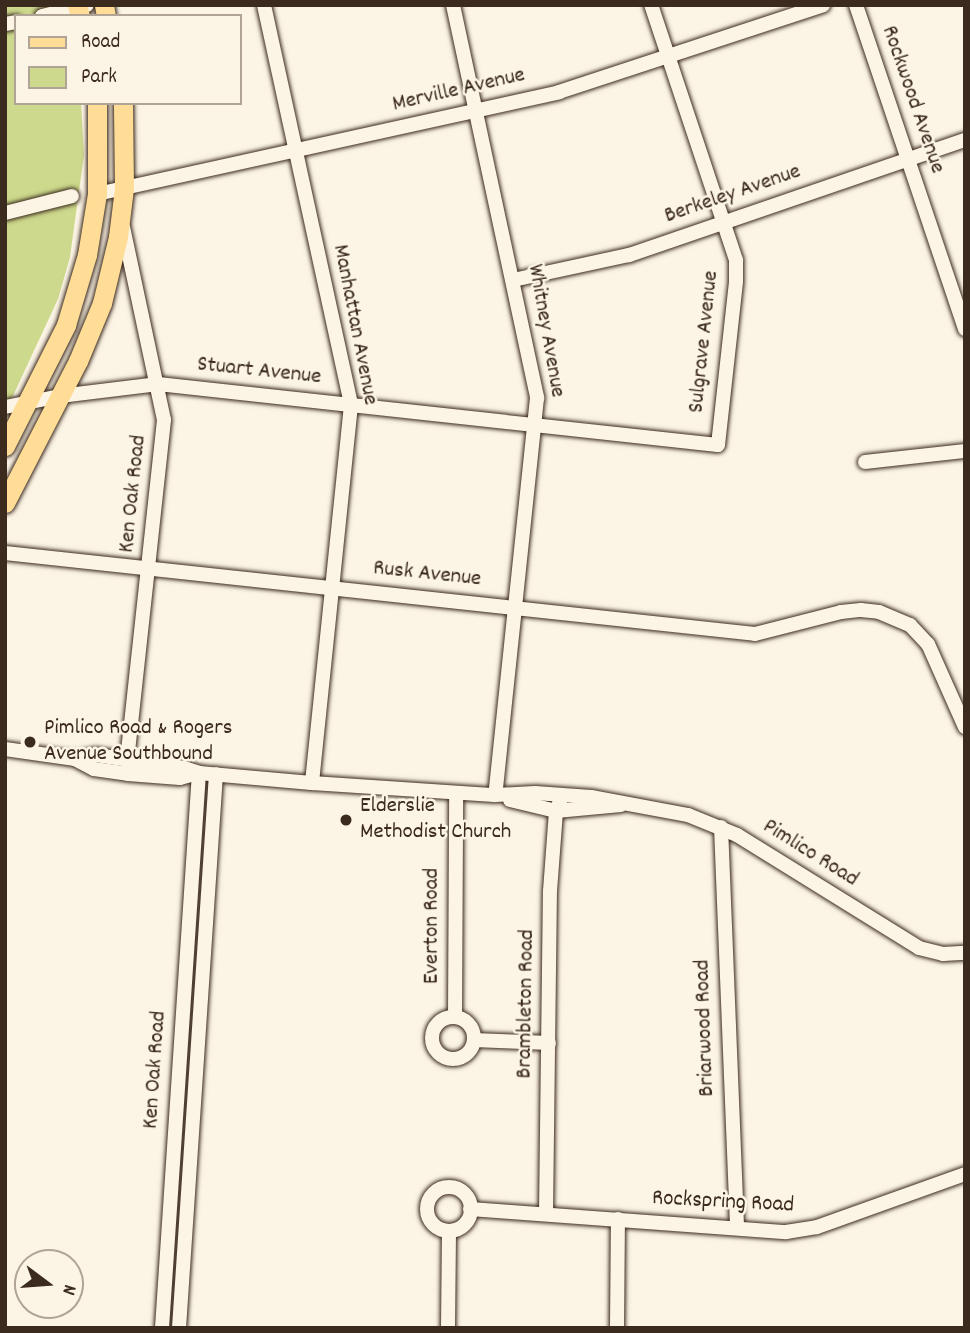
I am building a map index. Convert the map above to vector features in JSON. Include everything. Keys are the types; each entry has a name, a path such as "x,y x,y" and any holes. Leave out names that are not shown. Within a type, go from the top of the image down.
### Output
{"main road":[{"path":"5,446 66,325 88,255 97,194 97,105"},
{"path":"5,503 60,396 102,303 121,219 124,188 123,105"}],"street":[{"name":"Manhattan Avenue","path":"264,5 351,405 312,783"},
{"name":"Whitney Avenue","path":"453,5 537,390 536,425 495,795"},
{"name":"Sulgrave Avenue","path":"651,5 724,221 737,270 718,444"},
{"name":"Merville Avenue","path":"97,194 559,92 823,5"},
{"name":"Rockwood Avenue","path":"856,5 965,329"},
{"path":"51,14 80,8"},
{"name":"Berkeley Avenue","path":"513,280 620,258 965,140"},
{"path":"5,213 72,196"},
{"name":"Ken Oak Road","path":"121,219 158,384 164,428 127,759"},
{"name":"Stuart Avenue","path":"5,407 60,396 158,384 718,444"},
{"path":"865,462 965,451"},
{"name":"Rusk Avenue","path":"5,553 755,634 841,612 879,612 901,619 928,644 965,727"},
{"name":"Pimlico Road","path":"5,749 75,759 96,755 184,768 199,773 312,783 456,793 598,798 688,815 721,827 919,948 943,954 965,953"},
{"name":"Pimlico Road","path":"75,759 94,769 135,774 180,778 199,773"},
{"path":"127,759 135,774"},
{"name":"Ken Oak Road","path":"162,1328 199,773"},
{"name":"Ken Oak Road","path":"179,1328 216,774"},
{"name":"Everton Road","path":"455,1017 456,793"},
{"name":"Pimlico Road","path":"495,795 556,811 607,809 625,804"},
{"name":"Brambleton Road","path":"546,1214 550,891 556,811 562,796"},
{"name":"Briarwood Road","path":"721,827 737,1227"},
{"path":"455,1017 471,1026 474,1040 470,1052 460,1058 446,1058 438,1053 433,1043 436,1026 442,1020 455,1017"},
{"path":"474,1040 549,1043"},
{"name":"Rockspring Road","path":"470,1209 786,1232 817,1227 965,1174"},
{"path":"443,1188 458,1189 468,1198 470,1209 464,1224 449,1231 438,1228 428,1217 427,1209 432,1195 443,1188"},
{"path":"617,1328 618,1219"},
{"path":"448,1328 449,1231"}],"green space":[{"path":"5,5 61,5 63,14 14,14 14,105 81,105 84,155 70,257 58,299 5,413"}],"place":[{"name":"Pimlico Road & Rogers Avenue Southbound","path":"30,742"},
{"name":"Elderslie Methodist Church","path":"346,820"}]}
